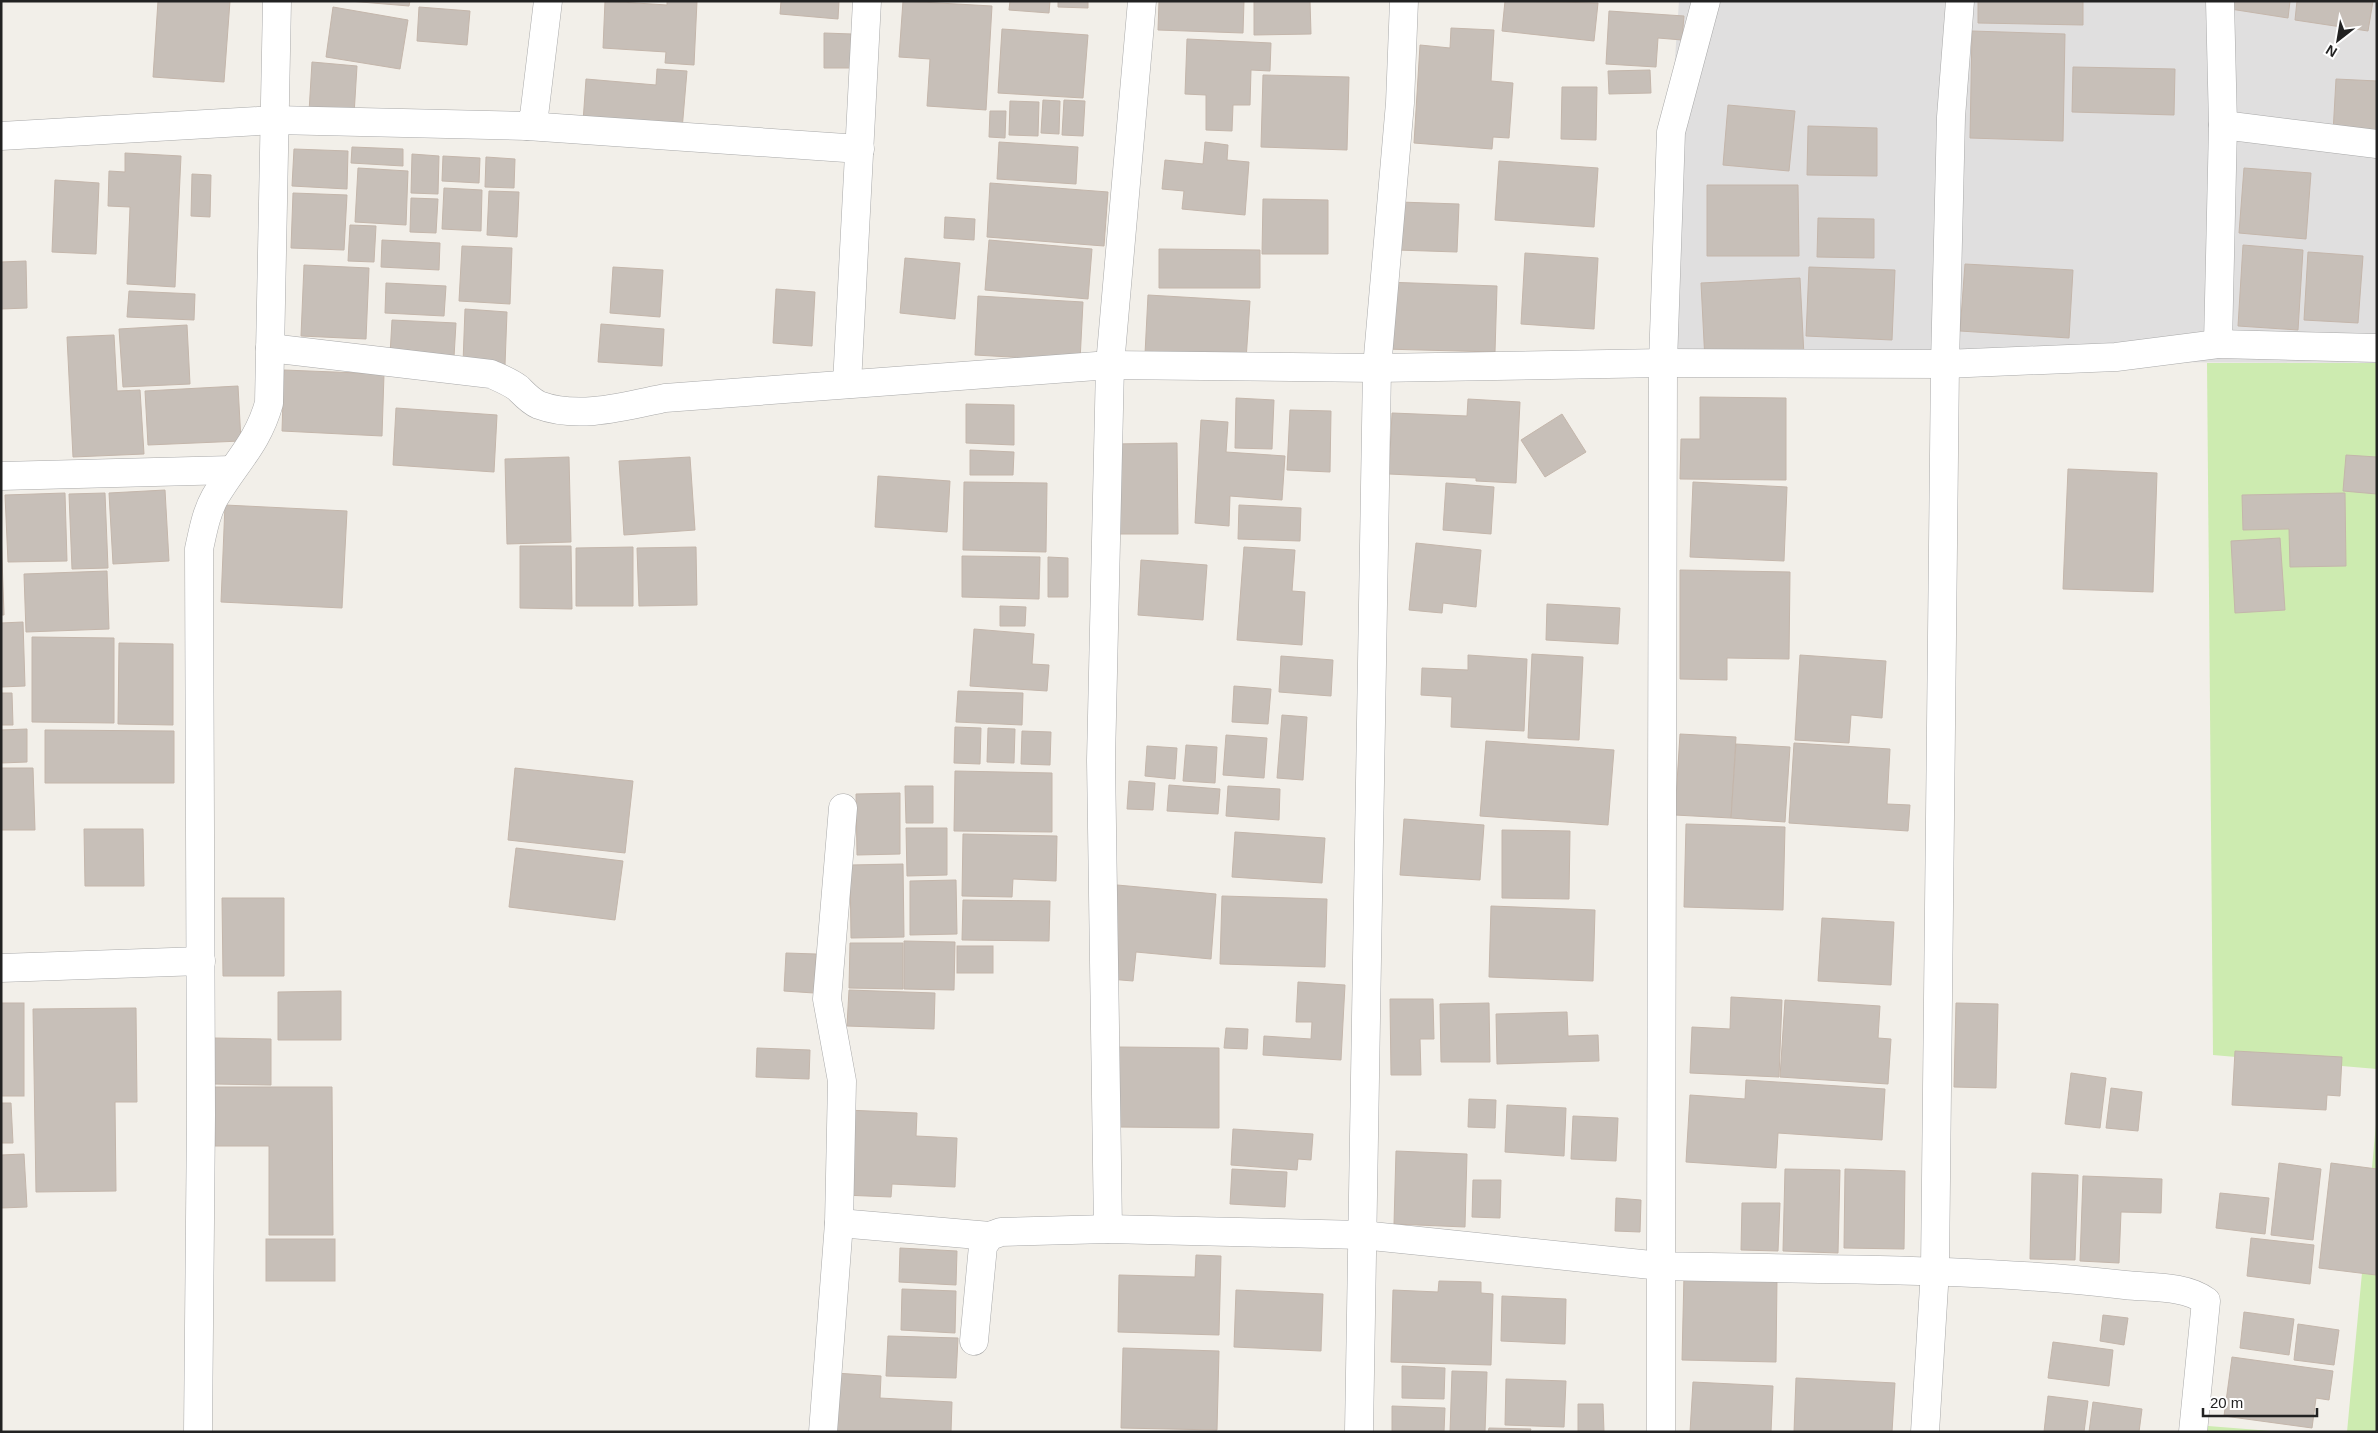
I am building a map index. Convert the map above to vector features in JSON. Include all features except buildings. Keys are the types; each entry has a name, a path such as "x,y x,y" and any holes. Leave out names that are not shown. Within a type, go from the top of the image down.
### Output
{"street":[{"path":"198,1432 201,961 199,549 205,522 214,499 232,470 255,440 265,418 269,403 278,1"},
{"path":"527,126 534,116 548,1"},
{"path":"847,384 867,1"},
{"path":"1108,1229 1101,760 1110,365 1142,1"},
{"path":"1359,1432 1377,368 1400,102 1404,1"},
{"path":"1661,1432 1664,363 1671,132 1706,1"},
{"path":"1925,1432 1934,1270 1945,364 1951,117 1960,1"},
{"path":"2218,344 2222,125 2220,1"},
{"path":"1,136 275,120 527,126 860,149"},
{"path":"2222,125 2377,144"},
{"path":"270,348 491,374 504,380 528,399 540,405 585,411 608,409 666,398 1110,365 1377,368 1664,363 1945,364 2116,357 2218,344 2377,348"},
{"path":"1,476 232,470"},
{"path":"823,1432 839,1223 842,1082 827,999 843,808"},
{"path":"1,968 201,961"},
{"path":"839,1223 990,1236 1001,1232 1108,1229 1362,1235 1661,1266 1934,1270 2077,1279 2189,1292 2206,1302 2194,1432"},
{"path":"974,1341 983,1246 990,1236"}],"shaded area":[{"path":"1679,1 2377,1 2377,363 1654,360"}],"green space":[{"path":"2207,363 2377,363 2377,1069 2213,1055"},
{"path":"2377,1114 2377,1432 2347,1432"},
{"path":"2208,1426 2284,1432 2207,1432"}]}
